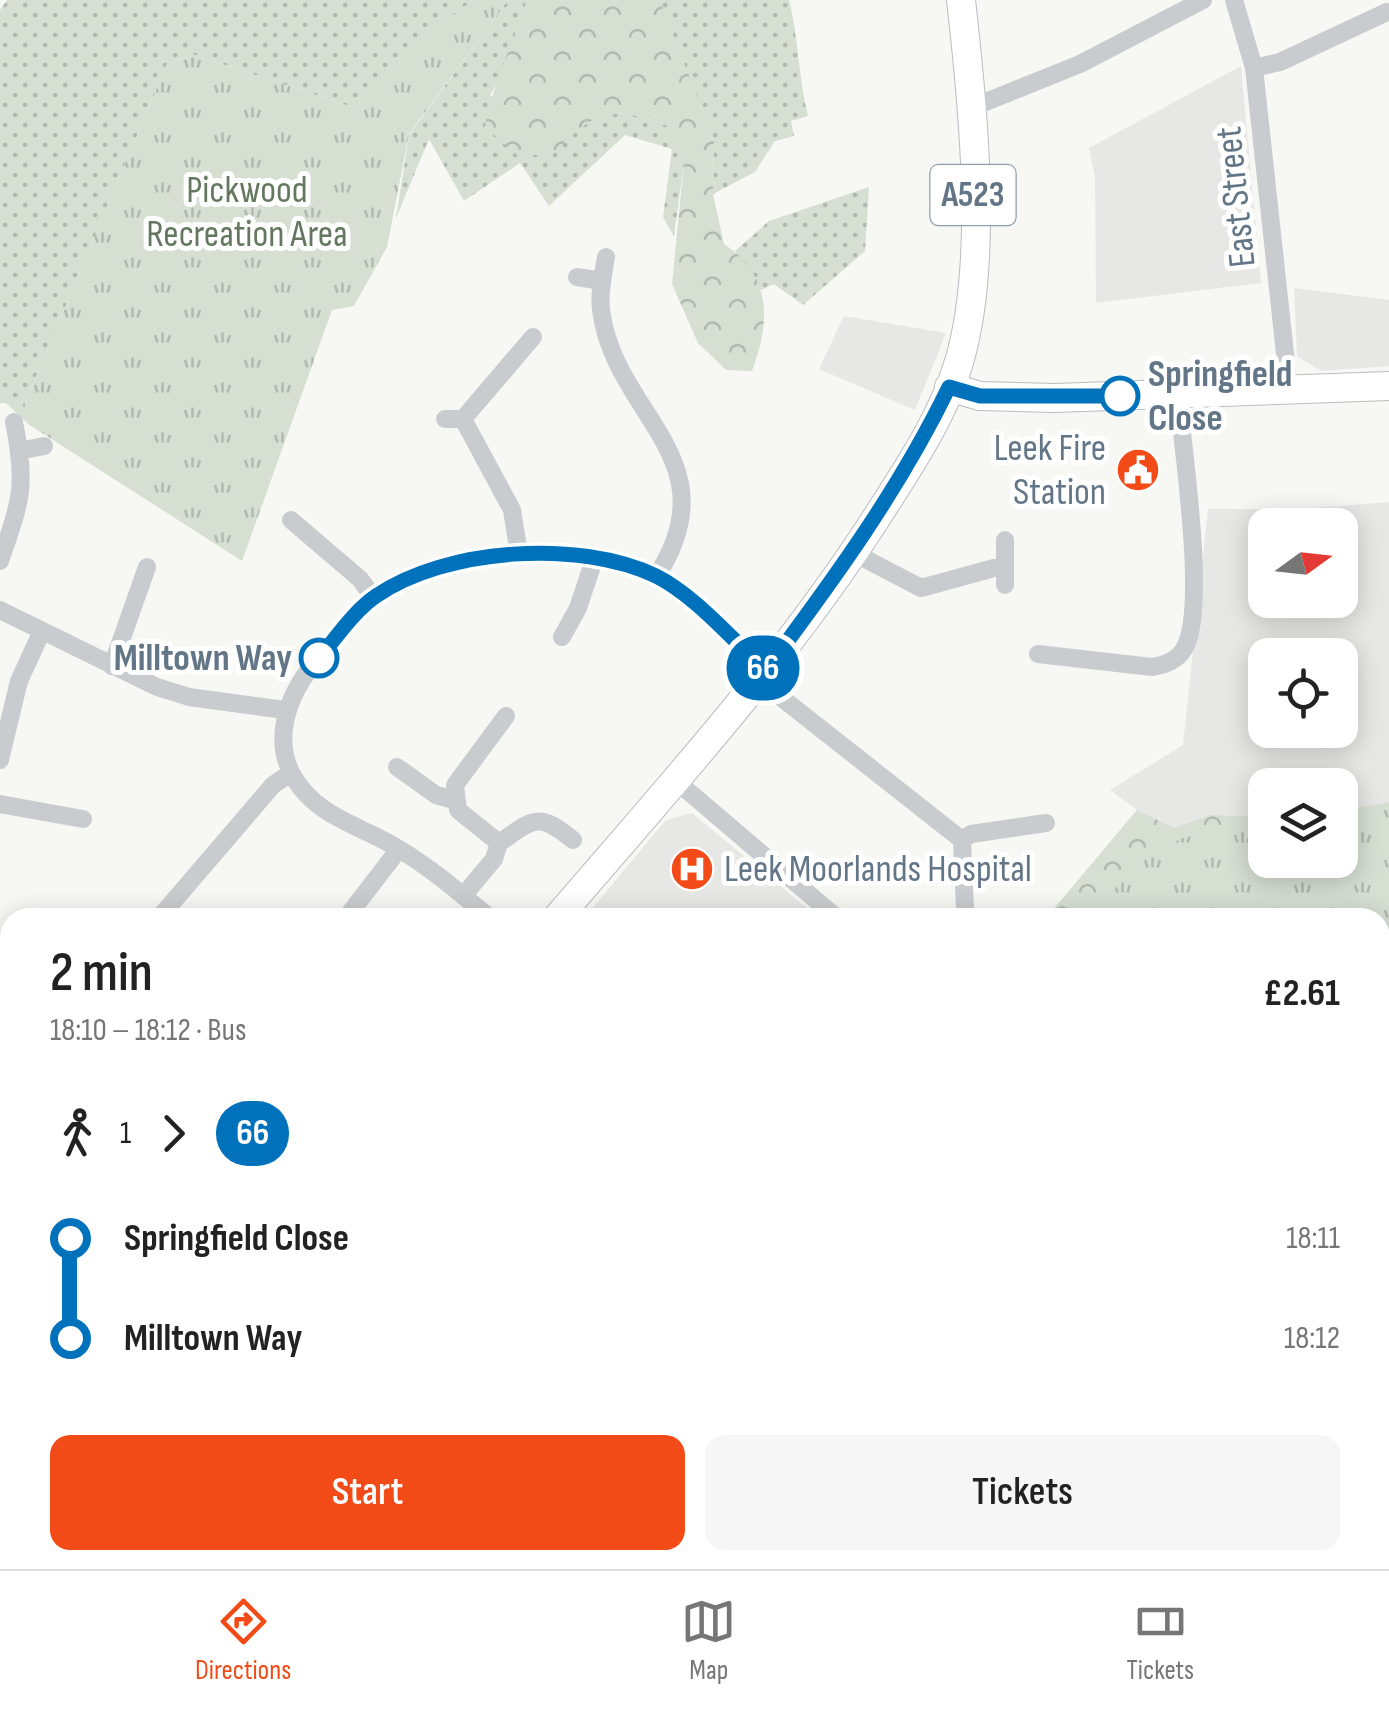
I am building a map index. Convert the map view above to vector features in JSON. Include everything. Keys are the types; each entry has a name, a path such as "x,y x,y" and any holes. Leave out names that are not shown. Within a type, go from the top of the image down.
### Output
{"highway":[{"name":"A523","path":"566,908 763,675 854,553 914,459 949,387 959,363 973,286 969,104 961,0"},
{"path":"949,387 980,396 1389,386"}],"street":[{"path":"969,104 983,103 1080,64 1203,0"},
{"name":"East Street","path":"1234,0 1254,68 1288,390"},
{"path":"1254,68 1280,62 1387,9"},
{"path":"606,257 601,311 614,353 669,446 679,472 681,524 656,576"},
{"path":"576,277 602,281"},
{"path":"519,554 512,510 454,419 530,348"},
{"path":"1038,654 1070,667 1152,667 1165,665 1185,648 1194,592 1178,394"},
{"path":"0,561 23,495 14,422"},
{"path":"20,451 44,446"},
{"path":"290,549 298,526 360,580 373,598"},
{"path":"1005,540 1005,585"},
{"path":"854,553 922,588 1005,565"},
{"path":"478,908 399,849 318,806 290,773 285,710 304,677 373,598 433,569 519,554 594,560 656,576 763,675 962,840 966,908"},
{"path":"561,636 578,608 594,560"},
{"path":"112,666 137,576"},
{"path":"0,610 112,666 189,697 285,710"},
{"path":"0,760 2,737 19,681 42,631"},
{"path":"454,800 461,772 504,729"},
{"path":"397,767 436,794 454,800 466,819 498,843"},
{"path":"168,908 273,785 290,773"},
{"path":"675,780 825,908"},
{"path":"0,804 73,823"},
{"path":"464,896 494,858 498,843 537,820 549,820 573,840"},
{"path":"962,840 971,834 1046,823"},
{"path":"355,908 387,870 399,849"}],"shaded area":[{"path":"1241,66 1261,283 1096,303 1095,177 1089,148"},
{"path":"1294,288 1389,300 1389,366 1321,371 1297,356"},
{"path":"844,316 946,333 915,410 819,369"},
{"path":"1389,502 1389,908 1098,908 1137,810 1110,790 1183,745 1208,509 1248,509 1248,618 1358,618 1358,508 1314,508"},
{"name":"Leek Moorlands Hospital","path":"692,813 807,908 593,908 666,820"}],"green space":[{"path":"7,0 473,0 418,43 355,108 192,54 167,64 25,403 28,424 6,403 0,403 0,10"},
{"name":"Pickwood Recreation Area","path":"473,0 508,0 409,134 387,247 354,306 332,310 242,561 28,424 25,403 167,64 192,54 355,108 418,43"},
{"path":"508,0 527,0 505,71 490,95 551,155 579,129 604,115 631,115 668,126 684,162 674,236 663,217 672,149 625,135 549,206 520,163 464,201 429,139 396,218 409,135"},
{"path":"527,0 658,0 662,6 714,140 713,194 724,244 752,271 763,302 762,335 752,371 726,370 698,343 672,284 684,162 668,126 631,115 604,115 580,129 552,155 517,155 485,127"},
{"path":"658,0 789,0 808,116 791,121 794,136 775,141 755,172 713,194 714,140"},
{"path":"869,187 865,251 803,305 774,284 761,290 735,251 769,221"},
{"path":"1389,802 1389,908 1101,908 1130,868 1182,838 1248,827 1248,878 1358,878 1358,808"},
{"path":"1137,810 1174,828 1210,815 1248,816 1248,864 1109,897 1101,908 1054,908"}],"bus line":[{"name":"66","path":"319,658 373,598 402,580 453,563 550,554 656,576 766,670 854,553 914,459 949,387 980,396 1120,396"}],"place":[{"name":"Springfield Close","path":"1120,396"},
{"name":"Leek Fire Station","path":"1138,470"},
{"name":"Milltown Way","path":"319,658"},
{"name":"Leek Moorlands Hospital","path":"692,869"}]}
